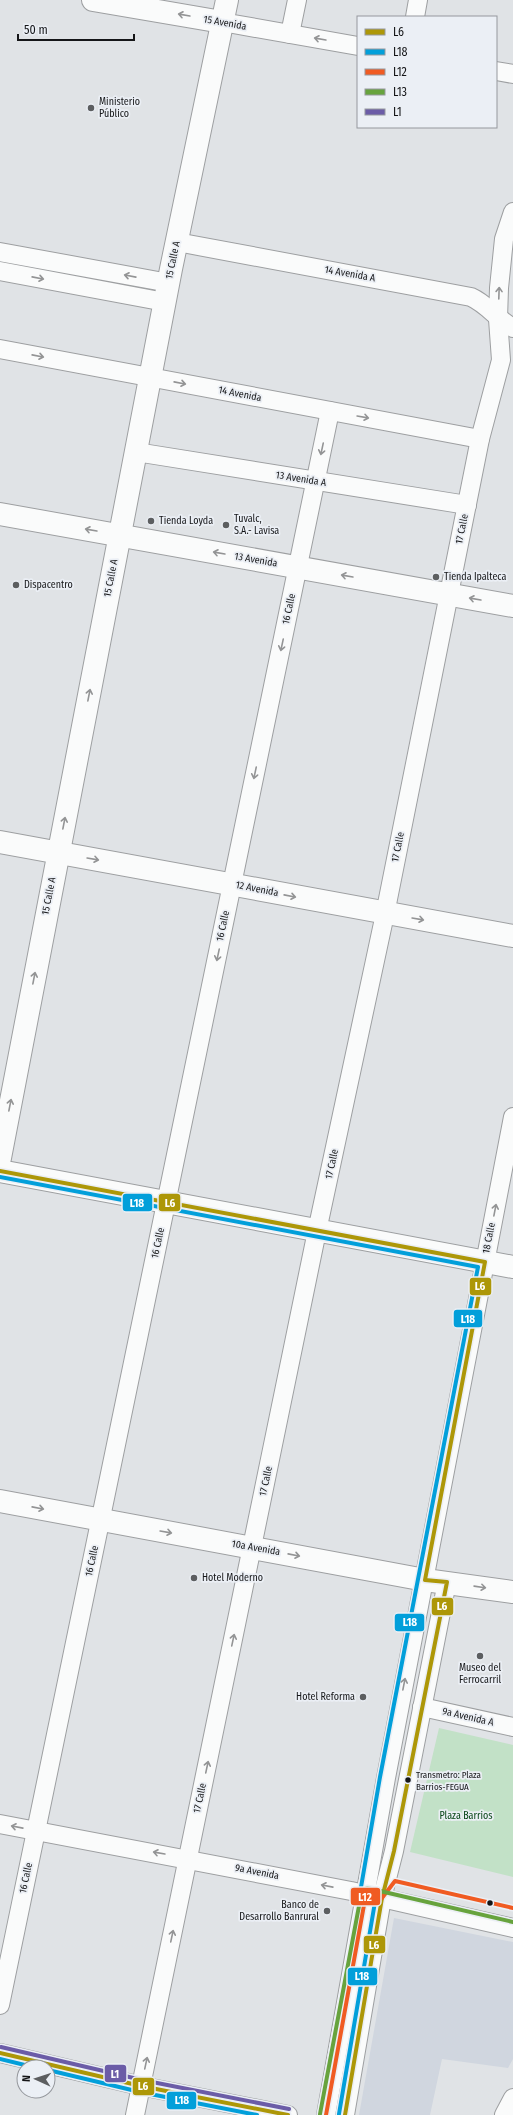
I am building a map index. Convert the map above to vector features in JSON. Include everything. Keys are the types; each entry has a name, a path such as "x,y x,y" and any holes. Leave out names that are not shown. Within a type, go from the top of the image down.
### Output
{"street":[{"name":"15 Avenida","path":"93,0 145,4 222,22 357,46"},
{"name":"15 Calle A","path":"0,1158 150,377 227,0"},
{"path":"290,34 297,0"},
{"path":"415,16 418,0"},
{"path":"497,71 513,74"},
{"name":"17 Calle","path":"135,2115 317,1231 385,914 480,438 501,360 505,323 499,288 504,239 513,212"},
{"name":"14 Avenida A","path":"177,242 471,296 483,302 505,323"},
{"path":"0,252 167,293"},
{"path":"0,271 167,293"},
{"path":"505,323 513,346"},
{"name":"14 Avenida","path":"0,349 480,438"},
{"name":"16 Calle","path":"0,2005 330,411"},
{"name":"13 Avenida A","path":"136,452 467,505"},
{"name":"13 Avenida","path":"0,514 513,606"},
{"name":"12 Avenida","path":"0,842 232,884 385,914 513,936"},
{"name":"18 Calle","path":"345,2115 374,1896 386,1778 513,1117"},
{"path":"0,1171 513,1267"},
{"name":"10a Avenida","path":"0,1501 425,1580 513,1592"},
{"name":"18 Calle","path":"326,2115 374,1896 394,1851 447,1582"},
{"name":"9a Avenida A","path":"422,1707 513,1727"},
{"name":"9a Avenida","path":"0,1824 188,1858 374,1896 513,1928"},
{"path":"0,2053 141,2086 288,2115"},
{"path":"504,2115 513,2098"}],"shaded area":[{"path":"394,1918 513,1942 513,2059 508,2068 442,2059 430,2115 359,2115"}],"green space":[{"name":"Plaza Barrios","path":"439,1728 513,1745 513,1877 410,1852"}],"transit line":[{"name":"L6","path":"0,1171 485,1262 425,1580 447,1582 394,1851 382,1898 345,2115"},
{"name":"L18","path":"0,1177 478,1267 380,1777 360,1893 363,1899 375,1902 339,2114"},
{"name":"L12","path":"326,2115 366,1894 382,1898 395,1881 513,1908"},
{"name":"L13","path":"320,2114 362,1890 367,1888 513,1922"},
{"name":"L1","path":"1,2047 142,2080 289,2109"},
{"name":"L6","path":"0,2053 141,2086 288,2115"},
{"name":"L18","path":"0,2059 16,2063"},
{"name":"L18","path":"56,2072 140,2092 257,2115"}],"place":[{"name":"Ministerio Público","path":"91,108"},
{"name":"Tienda Loyda","path":"151,521"},
{"name":"Tuvalc, S.A.- Lavisa","path":"226,525"},
{"name":"Tienda Ipalteca","path":"436,577"},
{"name":"Dispacentro","path":"16,585"},
{"name":"Hotel Moderno","path":"194,1578"},
{"name":"Museo del Ferrocarril","path":"480,1656"},
{"name":"Hotel Reforma","path":"363,1697"},
{"name":"Transmetro: Plaza Barrios-FEGUA","path":"408,1780"},
{"name":"Banco de Desarrollo Banrural","path":"327,1911"}]}
